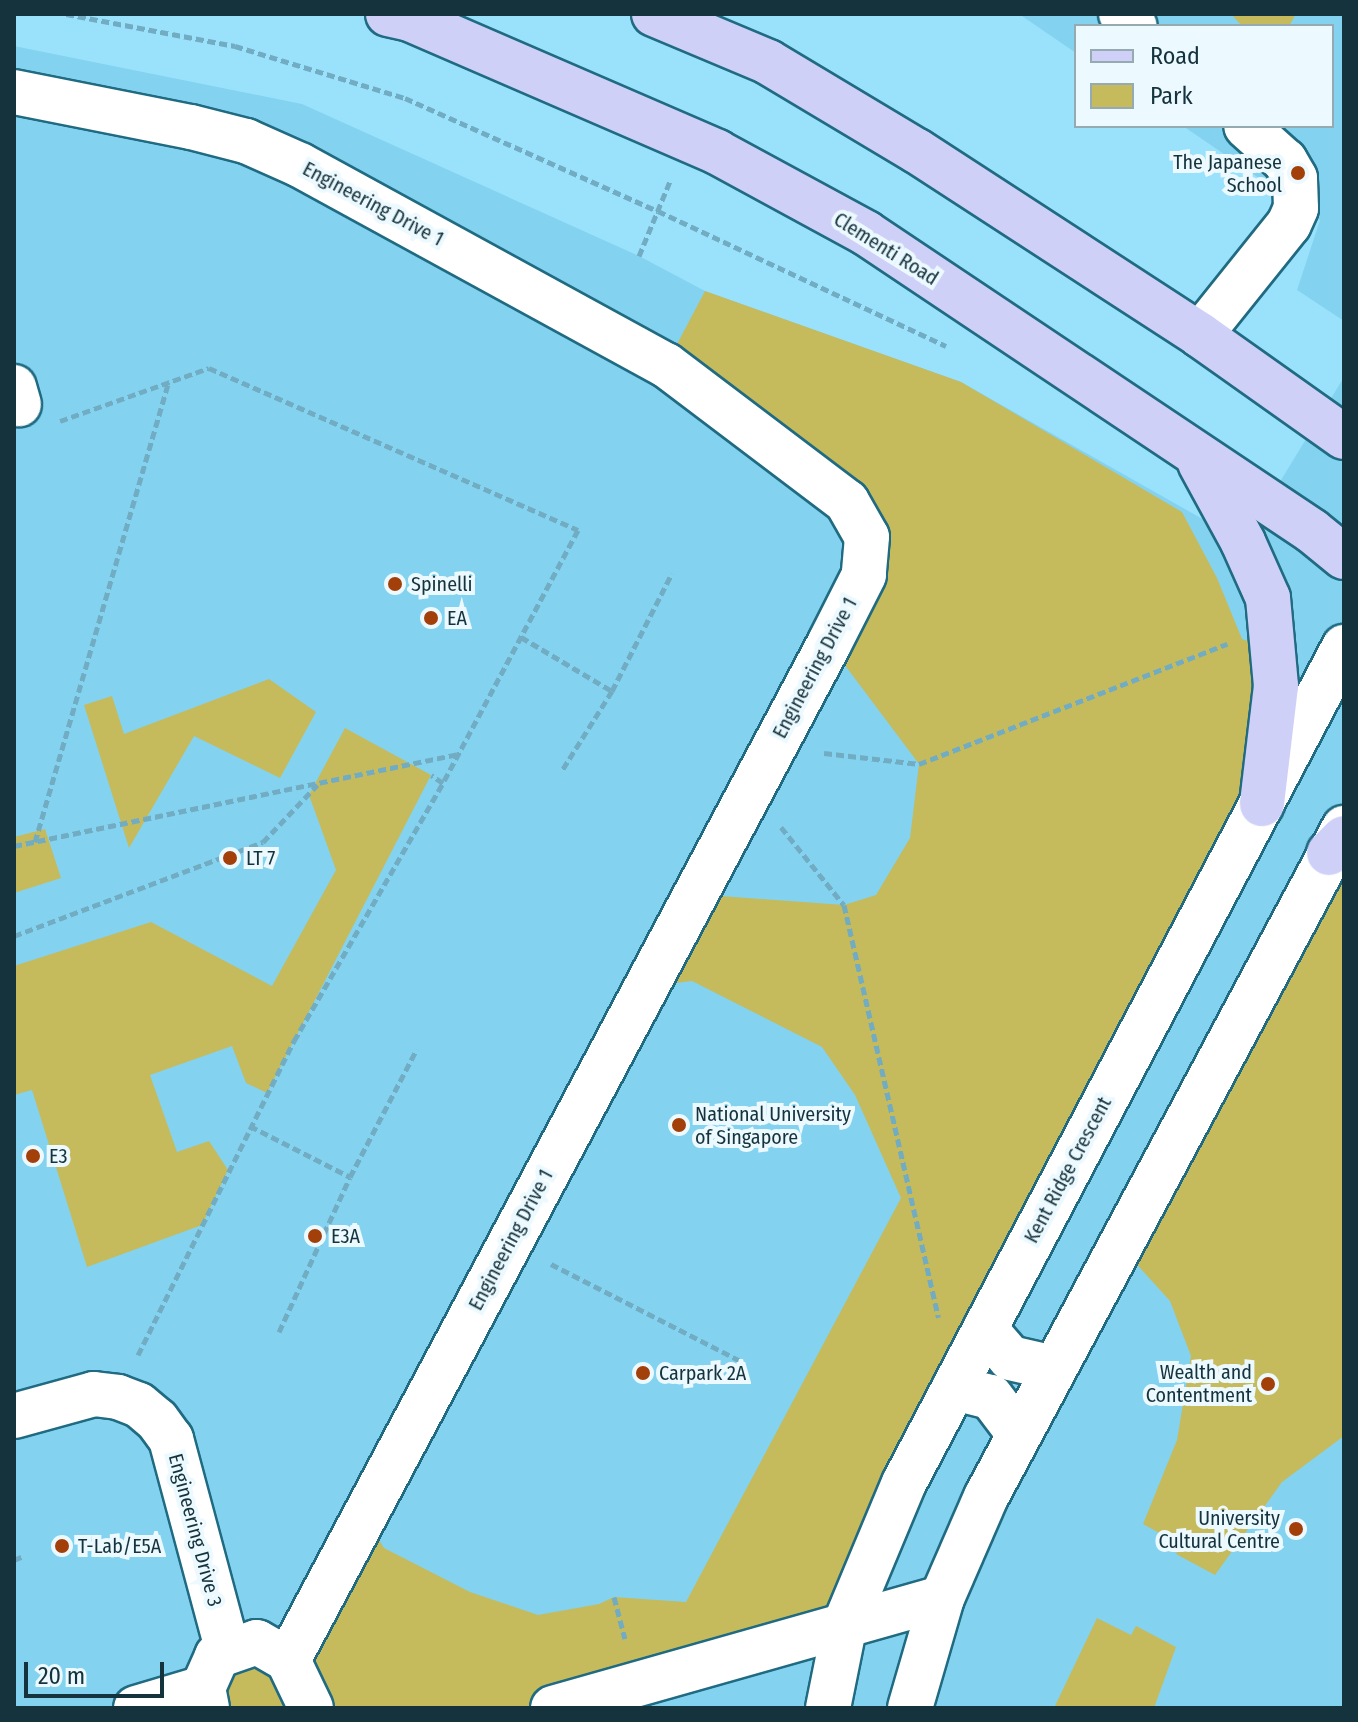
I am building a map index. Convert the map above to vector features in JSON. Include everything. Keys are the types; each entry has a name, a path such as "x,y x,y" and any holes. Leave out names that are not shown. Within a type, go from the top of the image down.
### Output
{"main road":[{"name":"Clementi Road","path":"388,14 410,19 682,137 866,233 1197,458 1312,531 1344,557"},
{"path":"654,14 768,62 917,151 1200,335 1344,437"},
{"path":"1197,458 1243,542 1268,598 1276,686 1262,804"}],"street":[{"name":"Engineering Drive 1","path":"14,92 246,141 300,165 666,365 847,502 867,537 864,575 288,1660"},
{"path":"1200,335 1289,224 1296,208 1295,178 1285,161 1248,128"},
{"name":"Kent Ridge Crescent","path":"828,1708 845,1624 904,1483 1344,647"},
{"path":"910,1708 942,1598 986,1497 1339,840"},
{"path":"985,1329 1010,1358 1054,1368"},
{"path":"954,1388 991,1397 1019,1434"},
{"path":"14,1416 94,1394 118,1397"},
{"name":"Engineering Drive 3","path":"118,1397 139,1405 157,1420 171,1439 228,1652"},
{"path":"553,1708 942,1598"},
{"path":"136,1708 205,1698 217,1656 257,1642 288,1660 311,1708"}],"path":[{"path":"66,14 235,46 405,98 658,211 955,350"},
{"path":"639,256 658,211 682,137"},
{"path":"30,405 168,382 209,368 578,530 443,783 294,1041 118,1397"},
{"path":"35,842 168,382"},
{"path":"561,772 612,691 672,573"},
{"path":"521,637 612,691"},
{"path":"772,747 919,764 1232,642"},
{"path":"14,846 458,754"},
{"path":"431,775 443,783"},
{"path":"14,936 263,842 317,784"},
{"path":"750,789 844,905 954,1388"},
{"path":"279,1332 350,1177 417,1049"},
{"path":"250,1126 350,1177"},
{"path":"550,1264 739,1360"},
{"path":"14,1560 21,1557"}],"shaded area":[{"name":"The Japanese School","path":"1019,14 1344,14 1344,321 1297,290 1320,220 1186,128 1334,128 1334,24 1074,24 1074,52"},
{"name":"National University of Singapore","path":"14,46 302,104 639,256 705,291 961,382 1243,542 1344,377 1344,1708 14,1708"}],"green space":[{"path":"1231,14 1296,14 1290,24 1240,24"},
{"path":"705,291 961,382 1182,512 1217,578 1242,639 1275,651 1270,759 845,1624 553,1708 207,1708 217,1656 287,1660 364,1516 384,1548 470,1592 538,1615 599,1604 614,1597 686,1602 901,1198 855,1095 822,1047 692,981 645,987 694,894 844,905 876,895 910,838 919,764 829,644 867,537 666,365"},
{"path":"269,679 316,712 280,778 194,736 129,848 84,705 112,696 124,734"},
{"path":"345,728 431,775 267,1093 246,1083 232,1046 150,1075 177,1152 209,1141 228,1170 202,1225 87,1267 32,1090 14,1095 14,966 151,922 272,986 336,870 309,795"},
{"path":"45,829 61,878 14,893 14,837"},
{"path":"1344,838 1344,1436 1282,1482 1215,1575 1176,1554 1181,1545 1143,1524 1177,1440 1191,1356 1170,1301 1121,1247"},
{"path":"1097,1618 1131,1635 1136,1626 1176,1647 1154,1708 1054,1708"}],"place":[{"name":"The Japanese School","path":"1298,173"},
{"name":"Spinelli","path":"395,584"},
{"name":"EA","path":"431,618"},
{"name":"LT 7","path":"230,858"},
{"name":"National University of Singapore","path":"679,1125"},
{"name":"E3","path":"33,1156"},
{"name":"E3A","path":"315,1236"},
{"name":"Carpark 2A","path":"643,1373"},
{"name":"Wealth and Contentment","path":"1268,1384"},
{"name":"University Cultural Centre","path":"1296,1529"},
{"name":"T-Lab/E5A","path":"62,1546"}]}
